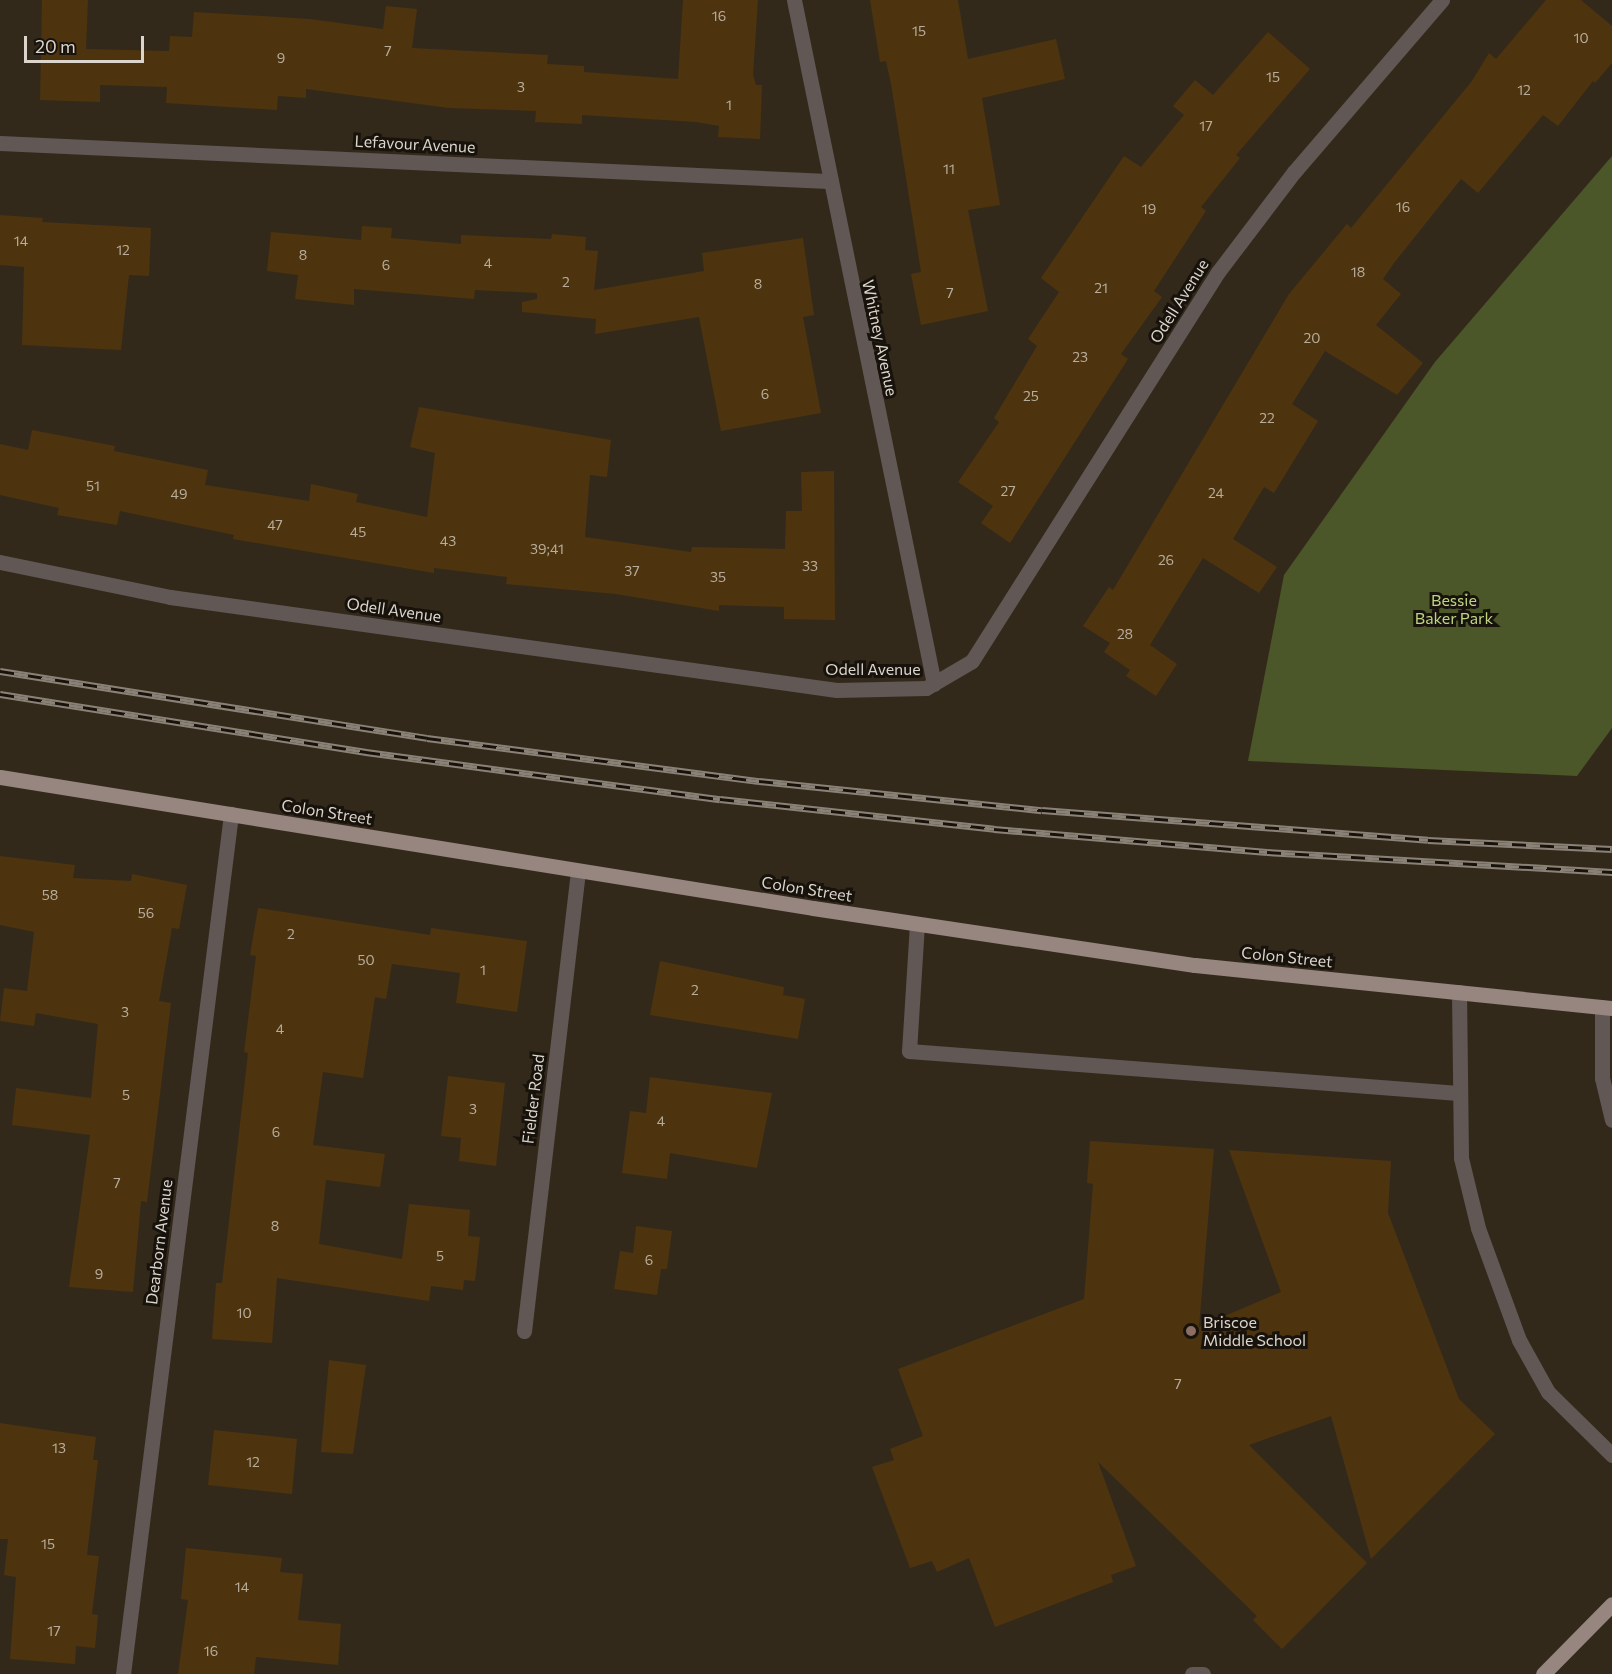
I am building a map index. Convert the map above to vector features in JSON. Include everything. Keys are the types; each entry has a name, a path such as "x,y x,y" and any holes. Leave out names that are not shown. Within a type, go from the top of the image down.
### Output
{"main road":[{"name":"Colon Street","path":"0,777 578,871 1195,965 1607,1008"},
{"path":"1543,1674 1612,1604"}],"street":[{"name":"Whitney Avenue","path":"794,0 828,181 934,684"},
{"name":"Odell Avenue","path":"0,562 170,597 837,690 926,688 972,661 1218,272 1294,172 1442,0"},
{"name":"Lefavour Avenue","path":"0,143 828,181"},
{"name":"Dearborn Avenue","path":"123,1674 231,814"},
{"name":"Fielder Road","path":"524,1331 578,871"},
{"path":"917,924 909,1051 1458,1093"},
{"path":"1459,992 1458,1093 1463,1168 1478,1228 1519,1340 1548,1392 1612,1455"},
{"path":"1607,1008 1602,1078 1612,1120"},
{"path":"1192,1674 1203,1674"}],"green space":[{"name":"Bessie Baker Park","path":"1612,156 1612,728 1577,776 1248,761 1284,575 1435,362"}],"building":[{"path":"42,0 88,0 86,49 169,51 170,36 192,37 194,12 310,19 383,29 386,6 417,9 412,48 548,55 547,64 584,66 584,72 678,79 683,0 758,0 753,75 756,85 762,85 760,139 718,137 719,126 696,122 582,115 582,124 535,122 536,111 449,108 306,89 306,98 278,96 277,110 166,103 167,87 100,85 100,102 40,100"},
{"path":"870,0 958,0 968,59 1056,39 1065,79 982,98 1000,205 968,210 988,311 921,325 911,274 921,272 891,84 886,61 880,62"},
{"path":"1546,0 1581,0 1612,26 1612,63 1595,83 1593,81 1558,126 1543,115 1478,193 1461,179 1383,279 1401,294 1376,325 1423,363 1397,395 1325,351 1292,404 1318,421 1274,493 1264,487 1233,539 1277,567 1259,593 1203,558 1150,645 1177,664 1156,696 1126,676 1130,670 1104,652 1110,643 1083,626 1109,587 1113,590 1289,294 1347,224 1351,228 1472,81 1489,53 1496,59"},
{"path":"1268,32 1310,69 1236,155 1240,158 1201,207 1206,211 1154,291 1162,297 1121,354 1128,359 1010,543 981,523 993,506 958,482 999,422 994,418 1037,346 1028,339 1059,292 1041,278 1124,156 1141,167 1184,115 1173,106 1195,80 1213,95"},
{"path":"0,215 43,218 42,222 151,228 149,276 129,275 121,350 22,345 24,267 0,265"},
{"path":"362,226 392,228 391,238 461,244 461,235 551,239 552,234 586,237 585,250 598,251 594,290 704,271 702,253 803,238 814,315 803,317 821,413 721,431 699,317 595,334 596,319 522,312 522,302 537,299 537,293 475,290 474,299 354,289 354,305 295,299 298,275 267,271 271,232 361,240"},
{"path":"419,407 611,440 607,477 590,475 585,537 691,552 692,547 785,549 786,511 802,511 801,472 834,471 835,620 784,619 784,607 719,605 719,611 616,594 506,584 507,577 434,568 434,573 233,539 234,535 120,511 117,525 57,515 59,508 0,495 0,444 28,450 32,430 115,446 114,451 208,470 205,485 309,501 311,484 358,494 356,502 427,517 435,453 410,447"},
{"path":"0,856 75,865 73,878 131,881 132,874 187,885 179,929 172,928 159,1001 171,1003 147,1202 141,1201 133,1292 69,1287 90,1135 12,1125 16,1088 91,1098 98,1024 36,1013 34,1026 0,1021 4,988 27,991 34,932 0,925"},
{"path":"258,908 430,935 431,928 527,941 517,1012 456,1003 460,973 392,964 386,999 375,997 363,1078 323,1072 313,1145 385,1154 380,1187 326,1180 319,1244 402,1259 409,1204 470,1210 468,1236 480,1237 475,1281 464,1280 463,1290 431,1286 429,1301 277,1278 272,1343 212,1339 216,1283 222,1283 248,1053 244,1052 256,956 250,955"},
{"path":"660,961 784,987 783,995 805,999 798,1039 650,1015"},
{"path":"448,1076 505,1083 496,1166 459,1161 461,1138 441,1136"},
{"path":"650,1077 772,1093 757,1168 670,1153 667,1179 622,1173 630,1111 646,1113"},
{"path":"1090,1141 1214,1149 1199,1327 1281,1292 1229,1150 1391,1161 1388,1213 1459,1399 1495,1434 1371,1559 1331,1416 1249,1445 1367,1563 1282,1649 1253,1620 1257,1616 1098,1462 1136,1566 1111,1575 1113,1582 995,1627 969,1558 937,1572 932,1561 910,1568 872,1467 894,1460 890,1449 923,1436 898,1369 1084,1299 1093,1184 1087,1183"},
{"path":"636,1226 672,1231 667,1269 661,1269 657,1295 614,1289 620,1251 633,1253"},
{"path":"329,1360 366,1365 353,1454 321,1452"},
{"path":"0,1423 96,1437 93,1460 98,1460 87,1555 99,1556 92,1614 98,1615 95,1648 76,1646 75,1664 10,1659 16,1577 4,1575 8,1539 0,1539"},
{"path":"214,1430 297,1439 292,1494 208,1485"},
{"path":"186,1548 282,1558 280,1572 303,1574 298,1620 341,1624 338,1665 256,1657 254,1674 178,1674 188,1600 181,1599"}],"railway":[{"path":"0,671 427,738 759,781 1042,810 1428,840 1612,849"},
{"path":"0,694 366,752 720,799 994,829 1267,852 1612,872"}],"place":[{"name":"Briscoe Middle School","path":"1191,1331"}]}
